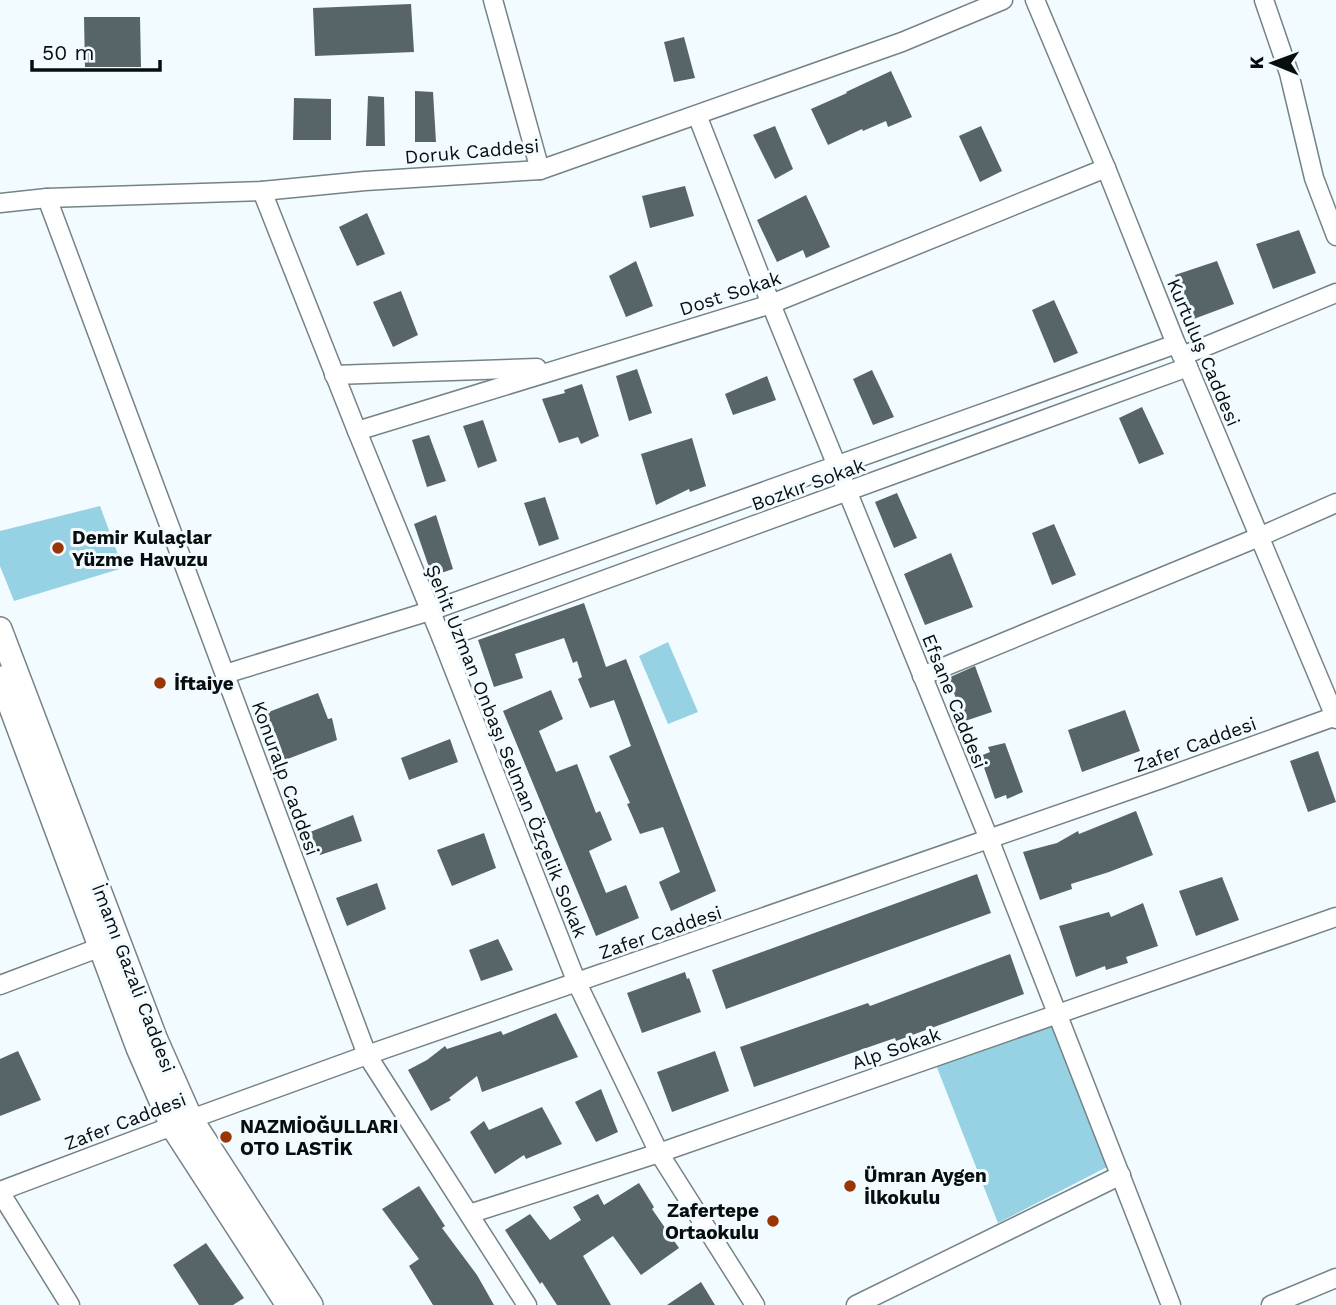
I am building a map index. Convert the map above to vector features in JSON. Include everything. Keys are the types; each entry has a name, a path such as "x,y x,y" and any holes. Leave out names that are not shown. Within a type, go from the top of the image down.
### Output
{"main road":[{"name":"İmamı Gazali Caddesi","path":"0,629 156,1040 182,1122 311,1305"},
{"name":"İmamı Gazali Caddesi","path":"0,678 138,1048 288,1305"}],"street":[{"path":"493,0 540,170"},
{"name":"Doruk Caddesi","path":"0,203 47,198 262,191 365,181 540,170 902,42 1003,0"},
{"name":"Kurtuluş Caddesi","path":"1035,0 1182,356 1336,717"},
{"path":"1264,0 1289,73 1314,178 1336,236"},
{"name":"Efsane Caddesi","path":"697,115 989,839 1171,1305"},
{"name":"Dost Sokak","path":"357,431 771,304 1106,168"},
{"name":"Şehit Uzman Onbaşı Selman Özçelik Sokak","path":"262,191 577,983 659,1153 755,1305"},
{"name":"Konuralp Caddesi","path":"47,198 367,1055 527,1305"},
{"path":"1182,356 1336,293"},
{"name":"Bozkır Sokak","path":"225,674 430,611 838,465 1182,356"},
{"name":"Bozkır Sokak","path":"442,639 848,492 1182,356"},
{"path":"334,375 562,368"},
{"path":"922,676 1336,503"},
{"name":"Zafer Caddesi","path":"0,1191 367,1055 1336,717"},
{"name":"Alp Sokak","path":"469,1214 659,1153 1336,917"},
{"path":"0,985 101,947"},
{"path":"856,1305 1121,1175"},
{"path":"0,1191 70,1305"},
{"path":"1271,1305 1336,1278"}],"shaded area":[{"name":"Demir Kulaçlar Yüzme Havuzu","path":"100,506 123,568 14,601 0,566 0,531"},
{"path":"668,642 698,712 668,724 639,656"},
{"path":"1052,1026 1107,1167 998,1223 936,1065"}],"building":[{"path":"411,4 414,52 315,56 313,8"},
{"path":"84,17 140,17 141,67 85,67"},
{"path":"684,37 695,78 674,82 664,42"},
{"path":"891,71 912,117 888,127 886,121 863,131 862,129 828,145 811,109"},
{"path":"415,91 433,92 436,142 415,142"},
{"path":"368,96 384,97 385,146 366,146"},
{"path":"294,98 331,99 331,140 293,140"},
{"path":"775,126 793,169 775,179 753,135"},
{"path":"981,126 1002,171 980,182 959,136"},
{"path":"685,186 694,216 650,228 642,196"},
{"path":"806,195 830,247 806,258 803,250 777,262 757,220"},
{"path":"367,213 385,254 357,266 339,227"},
{"path":"1299,230 1316,273 1273,289 1256,244"},
{"path":"636,261 653,306 626,317 609,276"},
{"path":"1217,261 1234,304 1191,320 1175,275"},
{"path":"401,291 418,335 393,347 373,302"},
{"path":"1054,300 1078,353 1054,363 1032,310"},
{"path":"637,369 652,413 629,421 616,376"},
{"path":"872,370 894,417 873,425 853,379"},
{"path":"767,376 776,400 733,415 725,394"},
{"path":"582,384 599,436 581,444 578,437 559,443 542,399 565,393 564,390"},
{"path":"1142,407 1164,454 1139,464 1119,418"},
{"path":"483,420 497,461 478,468 463,426"},
{"path":"429,435 446,481 427,487 412,440"},
{"path":"692,438 706,486 690,492 689,489 656,505 641,454"},
{"path":"897,493 917,538 894,548 875,502"},
{"path":"545,497 559,539 539,546 524,503"},
{"path":"436,515 453,569 432,576 414,524"},
{"path":"1054,524 1076,575 1052,585 1032,533"},
{"path":"951,553 973,607 925,625 904,574"},
{"path":"584,603 606,667 626,659 716,891 671,911 659,882 680,872 663,827 640,834 627,804 630,803 609,756 631,746 614,700 590,708 578,679 582,677 577,661 573,663 564,638 515,654 523,678 494,687 478,640"},
{"path":"975,666 992,712 965,721 948,678"},
{"path":"551,690 563,719 539,731 556,772 577,764 596,813 600,811 612,840 589,851 606,893 626,885 639,918 596,936 503,711"},
{"path":"318,693 328,719 332,718 337,740 285,760 266,713"},
{"path":"1125,710 1140,751 1082,772 1068,730"},
{"path":"450,739 458,762 409,780 401,758"},
{"path":"1005,743 1023,792 1007,799 1006,795 995,799 980,756 990,752 988,747"},
{"path":"1318,751 1336,802 1308,812 1290,761"},
{"path":"1136,811 1153,855 1071,884 1072,889 1040,900 1023,852 1057,843 1078,831 1079,834"},
{"path":"353,815 362,841 320,855 310,832"},
{"path":"484,833 496,868 452,886 437,850"},
{"path":"977,874 991,913 726,1009 712,970"},
{"path":"1222,877 1239,920 1196,936 1179,891"},
{"path":"377,883 386,909 347,926 336,898"},
{"path":"1143,903 1158,946 1126,957 1128,963 1106,970 1105,966 1076,977 1059,926 1109,912 1111,917"},
{"path":"498,939 513,970 481,981 469,950"},
{"path":"1010,954 1024,994 896,1041 895,1038 754,1087 740,1047 868,1003 870,1006"},
{"path":"685,972 701,1012 642,1033 627,993"},
{"path":"556,1013 578,1057 482,1092 477,1076 449,1098 451,1100 431,1111 408,1070 445,1046 447,1049 501,1031 503,1035"},
{"path":"18,1051 41,1100 0,1116 0,1059"},
{"path":"715,1051 729,1091 672,1112 657,1072"},
{"path":"601,1089 618,1132 596,1142 575,1102"},
{"path":"542,1107 562,1144 526,1159 524,1155 495,1174 470,1132 484,1121 489,1130"},
{"path":"639,1183 654,1207 652,1209 679,1248 641,1275 613,1236 583,1256 611,1305 557,1305 505,1230 530,1214 550,1240 581,1220 573,1207 598,1194 604,1205"},
{"path":"419,1186 445,1226 442,1228 477,1275 494,1305 433,1305 409,1266 419,1259 382,1209"},
{"path":"206,1243 244,1298 233,1305 199,1305 173,1265"},
{"path":"701,1282 715,1305 667,1305"}],"place":[{"name":"Demir Kulaçlar Yüzme Havuzu","path":"58,548"},
{"name":"İftaiye","path":"160,683"},
{"name":"NAZMİOĞULLARI OTO LASTİK","path":"226,1137"},
{"name":"Ümran Aygen İlkokulu","path":"850,1186"},
{"name":"Zafertepe Ortaokulu","path":"773,1221"}]}
